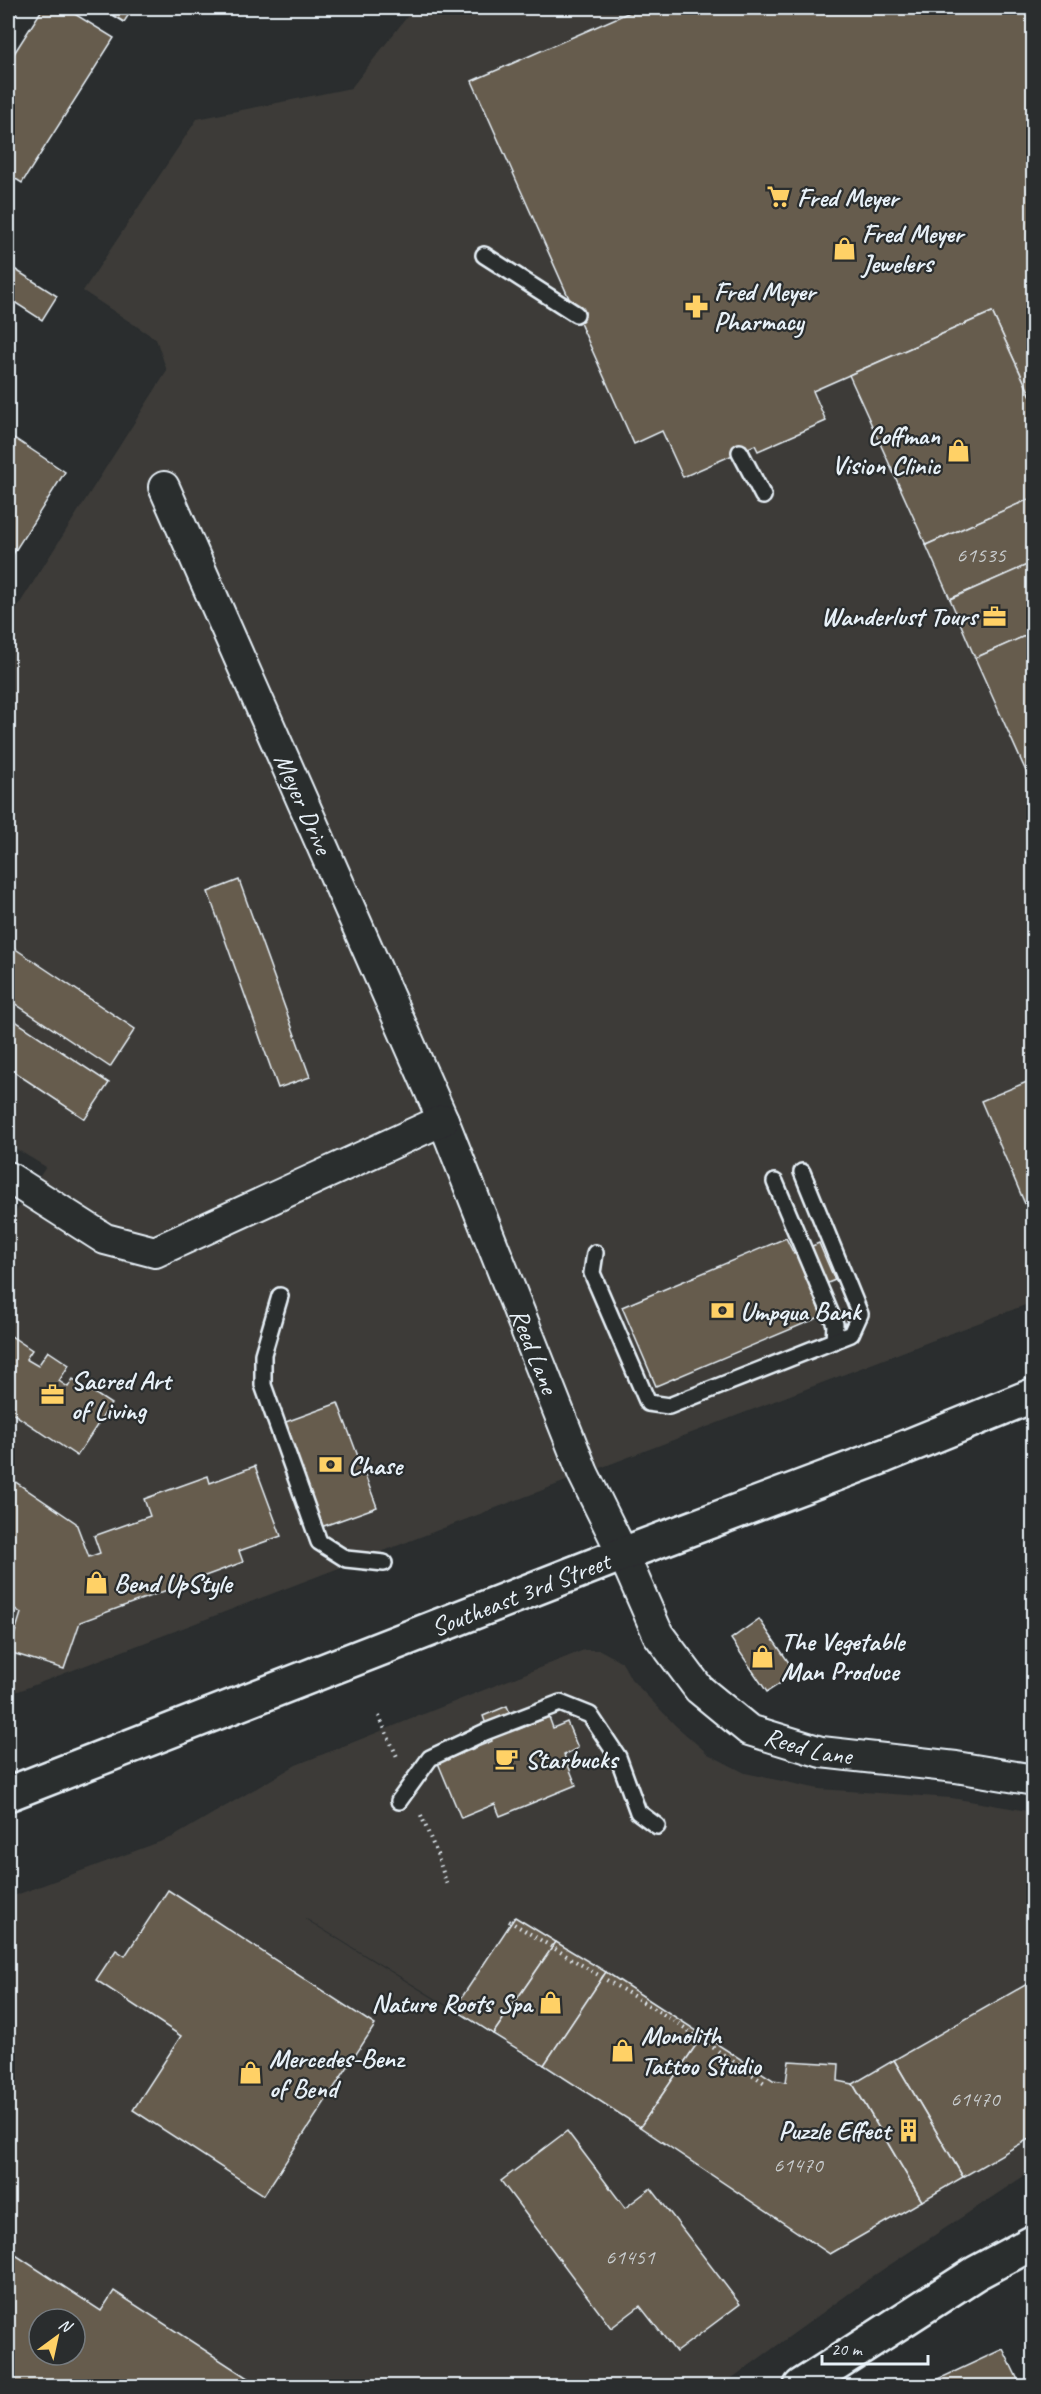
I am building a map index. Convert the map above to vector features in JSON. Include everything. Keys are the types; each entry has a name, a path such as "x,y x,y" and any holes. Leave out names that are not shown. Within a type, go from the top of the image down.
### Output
{"main road":[{"name":"Southeast 3rd Street","path":"8,1794 623,1554 884,1456 1034,1395"},
{"path":"801,2386 976,2273 1034,2242"}],"street":[{"name":"Meyer Drive","path":"164,487 443,1120"},
{"path":"8,1177 105,1239 155,1252 443,1120"},
{"name":"Reed Lane","path":"443,1120 583,1473 623,1554 658,1634 699,1689 749,1730 821,1752 956,1767 1034,1779"}],"lane":[{"path":"484,255 576,314"},
{"path":"740,452 763,496"},
{"path":"595,1253 592,1273 648,1403 669,1406 850,1334 860,1314 802,1172"},
{"path":"775,1182 835,1324 834,1341"},
{"path":"280,1296 263,1354 263,1385 319,1542 346,1559 384,1563"},
{"path":"399,1801 430,1758 485,1732 560,1703 590,1715 618,1757 638,1812 657,1826"}],"path":[{"path":"379,1716 391,1744"},
{"path":"417,1806 448,1888"},
{"path":"509,1921 676,2022 766,2084"}],"shaded area":[{"path":"414,8 1033,8 1033,1302 8,1695 8,1223 46,1167 8,1144 8,622 167,371 156,339 83,291 197,119 351,88"},
{"path":"584,1650 600,1650 622,1662 631,1679 675,1725 708,1754 745,1773 819,1789 952,1798 1033,1812 1033,2170 876,2274 721,2386 8,2386 8,1898 173,1837 296,1765","holes":["305,1918 544,2065 601,2102"]}],"building":[{"path":"8,8 19,8 8,25"},
{"path":"43,8 65,8 114,38 22,183 8,174 8,63"},
{"path":"101,8 133,8 124,22"},
{"name":"Fred Meyer","path":"639,8 1034,8 1034,403 992,312 813,391 826,421 758,451 755,445 683,477 662,431 634,444 472,81"},
{"path":"8,265 57,296 42,320 8,298"},
{"name":"Coffman Vision Clinic","path":"992,312 1034,403 1034,497 926,545 849,375"},
{"path":"8,434 65,472 8,562"},
{"path":"1034,497 1034,562 950,599 926,545"},
{"name":"Wanderlust Tours","path":"1034,562 1034,632 975,658 950,599"},
{"path":"1034,632 1034,775 1029,778 975,658"},
{"path":"239,880 310,1077 278,1088 208,892"},
{"path":"8,944 135,1029 110,1067 8,999"},
{"path":"8,1016 109,1083 85,1119 8,1068"},
{"path":"1034,1079 1034,1216 1031,1218 981,1101"},
{"name":"Umpqua Bank","path":"786,1238 794,1254 819,1243 835,1280 811,1290 822,1316 656,1386 622,1307"},
{"name":"Sacred Art of Living","path":"8,1334 32,1350 26,1359 38,1366 48,1351 69,1365 59,1381 68,1387 73,1379 111,1404 77,1456 8,1410"},
{"name":"Chase","path":"338,1403 377,1507 321,1527 283,1423"},
{"name":"Bend UpStyle","path":"255,1466 281,1536 239,1551 243,1562 80,1622 64,1669 9,1652 21,1613 8,1604 8,1477 76,1523 89,1557 100,1553 94,1536 150,1516 144,1499 208,1476 210,1483"},
{"name":"The Vegetable Man Produce","path":"759,1619 796,1673 767,1692 731,1639"},
{"name":"Starbucks","path":"507,1706 517,1730 549,1717 553,1728 567,1722 578,1748 564,1755 576,1785 500,1816 495,1804 461,1818 438,1763 492,1741 483,1716"},
{"name":"Mercedes-Benz of Bend","path":"168,1890 375,2025 264,2195 133,2110 181,2036 96,1980 116,1950 125,1956"},
{"path":"515,1917 556,1942 493,2034 454,2009"},
{"name":"Nature Roots Spa","path":"556,1942 606,1972 544,2065 493,2034"},
{"name":"Monolith Tattoo Studio","path":"606,1972 703,2035 640,2127 544,2065"},
{"path":"1034,1980 1034,2136 963,2177 894,2060"},
{"path":"703,2035 773,2080 786,2082 789,2061 839,2064 838,2081 853,2084 922,2201 830,2254 640,2127"},
{"name":"Puzzle Effect","path":"894,2060 963,2177 922,2201 853,2084"},
{"path":"567,2131 625,2208 651,2188 740,2304 676,2352 640,2306 611,2328 501,2181"},
{"path":"8,2250 101,2311 114,2291 260,2386 8,2386"},
{"path":"1003,2349 1021,2386 932,2386 930,2383"}],"place":[{"name":"Fred Meyer","path":"779,197"},
{"name":"Fred Meyer Jewelers","path":"844,248"},
{"name":"Fred Meyer Pharmacy","path":"696,306"},
{"name":"Coffman Vision Clinic","path":"958,450"},
{"name":"Wanderlust Tours","path":"995,616"},
{"name":"Umpqua Bank","path":"722,1311"},
{"name":"Sacred Art of Living","path":"53,1395"},
{"name":"Chase","path":"330,1465"},
{"name":"Bend UpStyle","path":"96,1583"},
{"name":"The Vegetable Man Produce","path":"763,1656"},
{"name":"Starbucks","path":"507,1759"},
{"name":"Nature Roots Spa","path":"550,2003"},
{"name":"Monolith Tattoo Studio","path":"623,2050"},
{"name":"Mercedes-Benz of Bend","path":"251,2073"},
{"name":"Puzzle Effect","path":"908,2130"}]}
